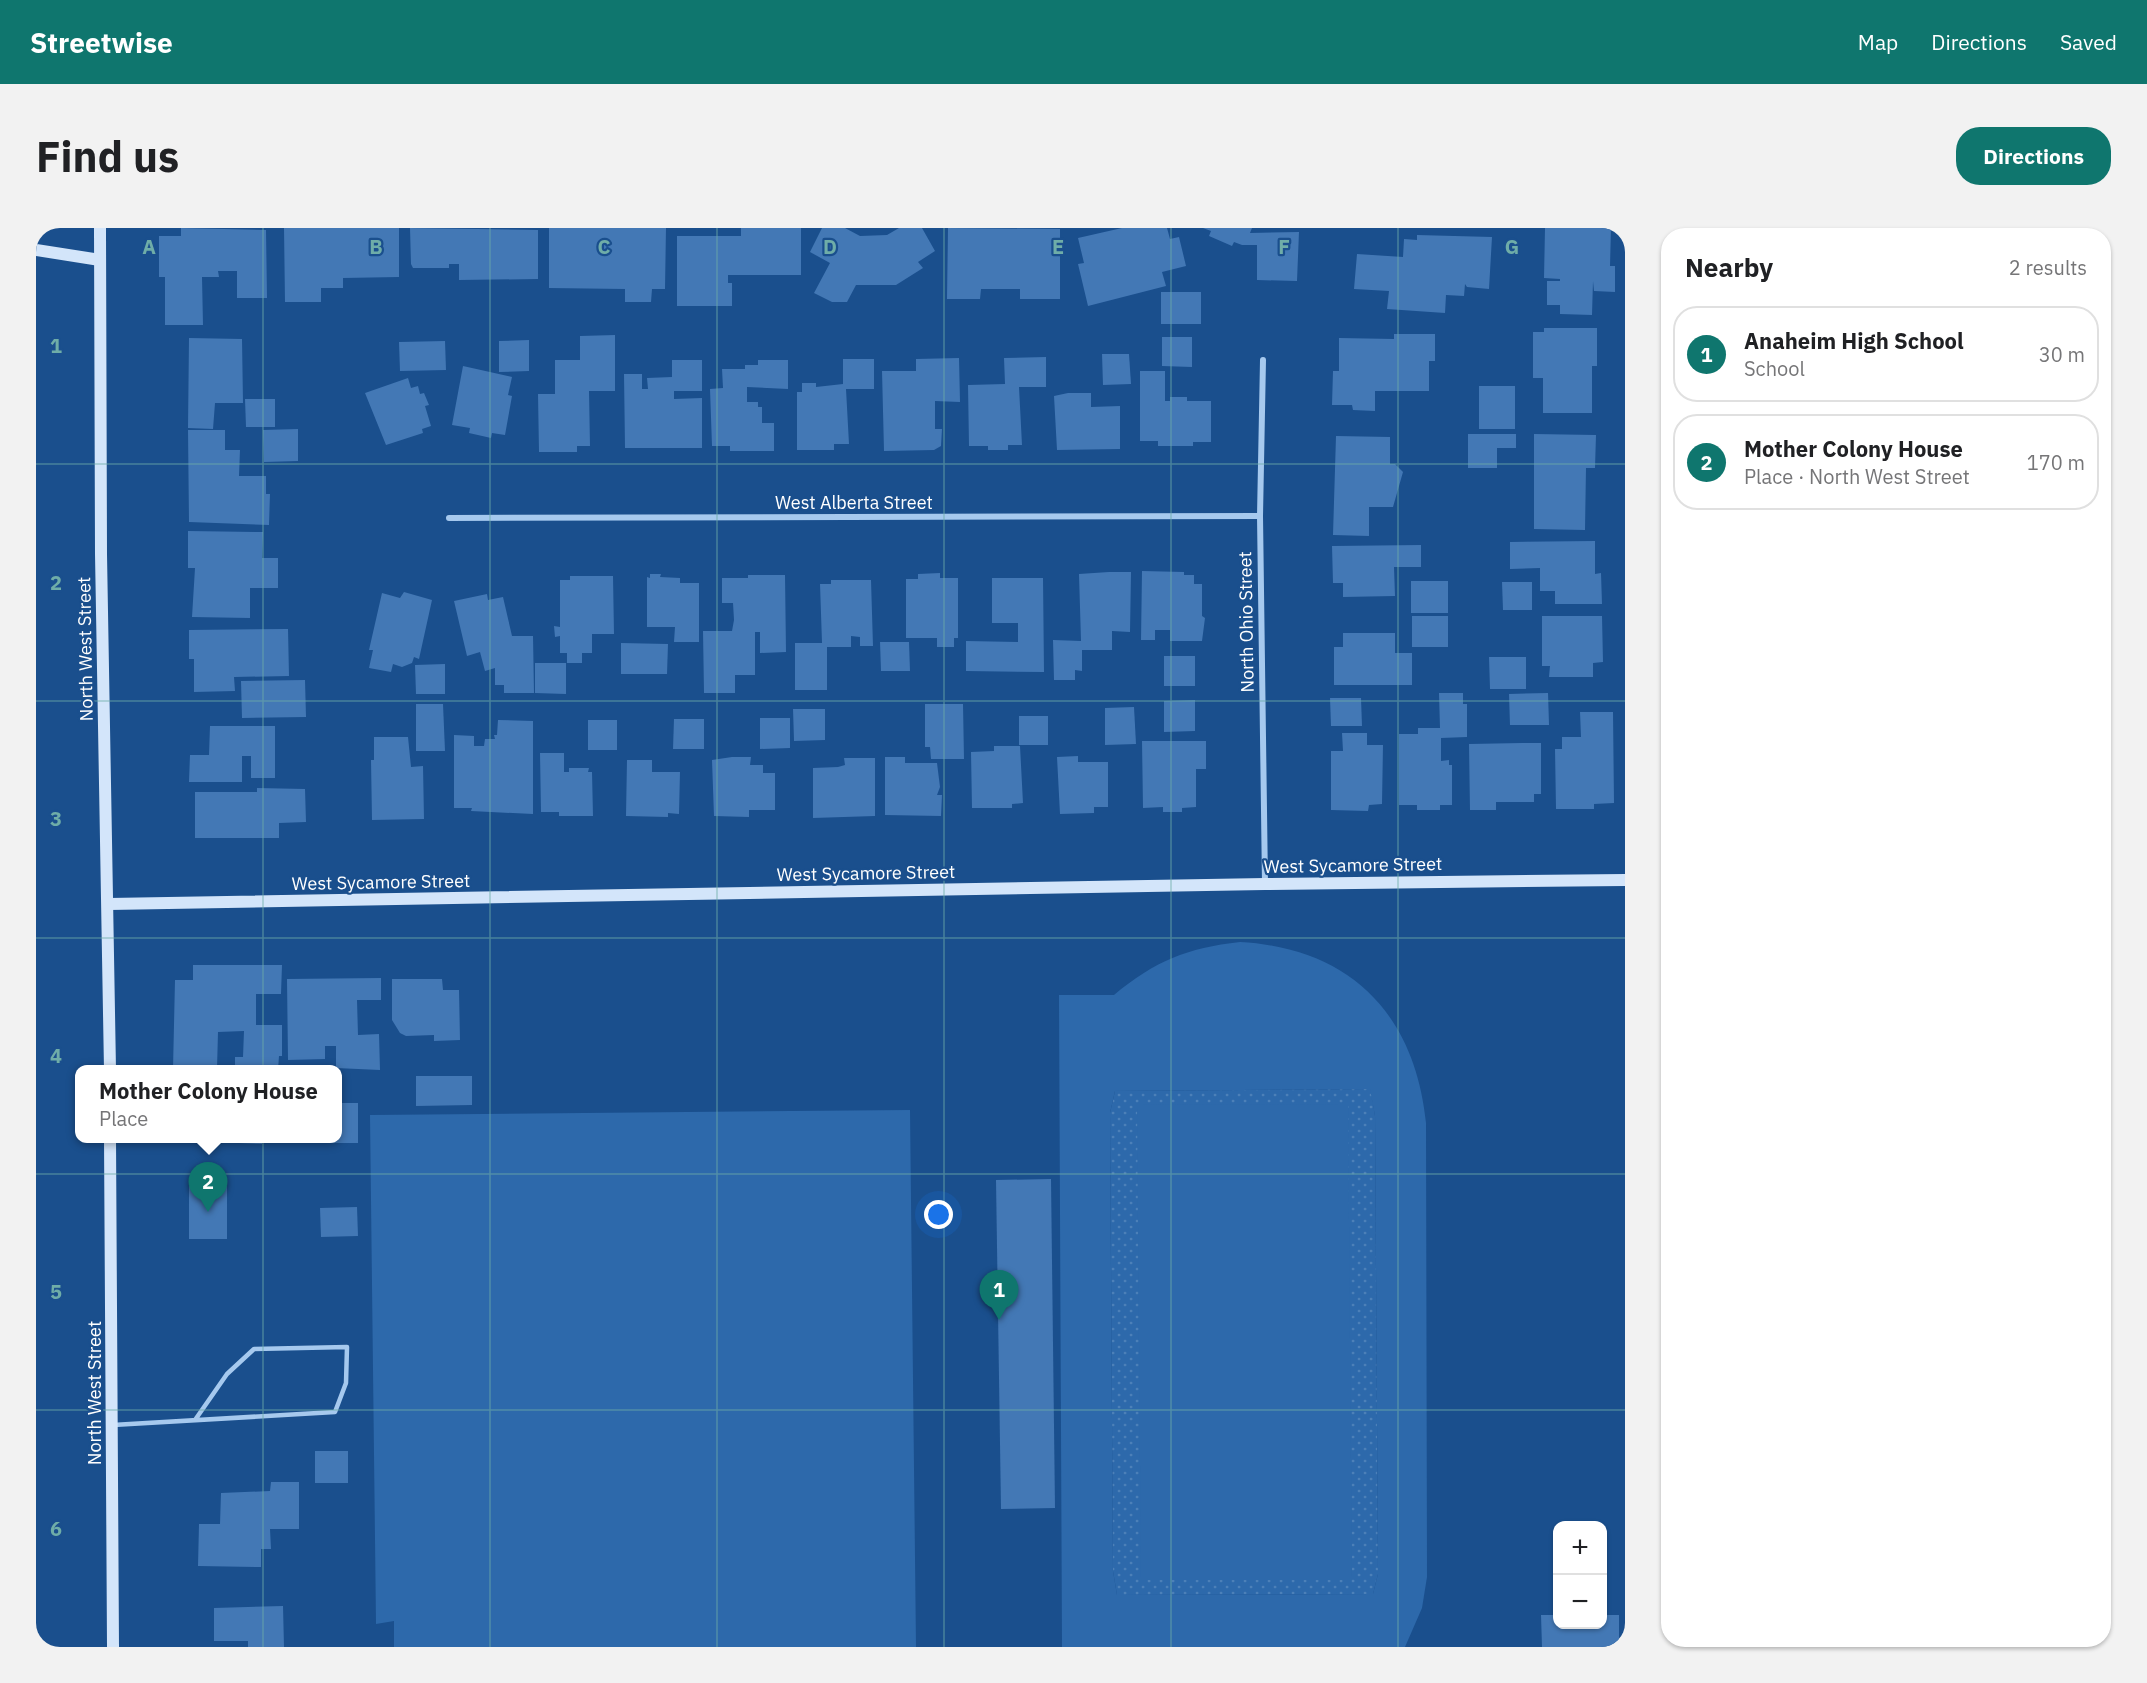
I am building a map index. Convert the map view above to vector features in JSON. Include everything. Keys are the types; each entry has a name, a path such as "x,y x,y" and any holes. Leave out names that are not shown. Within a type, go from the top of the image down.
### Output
{"street":[{"name":"North West Street","path":"100,228 101,554 109,904 110,1065"},
{"path":"36,250 100,260"},
{"name":"North Ohio Street","path":"1263,360 1260,516 1265,884"},
{"name":"West Alberta Street","path":"449,518 1260,516"},
{"name":"West Sycamore Street","path":"109,904 1625,880"},
{"name":"North West Street","path":"110,1143 114,1647"}],"lane":[{"path":"112,1425 335,1412 346,1383 347,1347 254,1349 227,1374 195,1420"}],"shaded area":[{"path":"1240,942 1279,947 1314,957 1344,973 1370,994 1391,1019 1408,1050 1419,1084 1426,1123 1427,1577 1422,1608 1405,1647 1062,1647 1059,995 1114,995 1144,973 1172,958","holes":["1370,1089 1375,1116 1378,1574 1373,1594 1117,1595 1113,1571 1110,1113 1115,1091"]},
{"path":"1371,1089 1375,1116 1378,1574 1373,1594 1117,1595 1113,1571 1110,1113 1115,1091"},
{"path":"1348,1104 1352,1580 1141,1580 1137,1105"},
{"path":"910,1110 916,1647 394,1647 394,1621 376,1624 370,1115"}],"building":[{"path":"181,228 266,230 267,298 237,298 237,271 218,271 219,277 202,277 203,325 165,325 165,277 159,277 159,236 181,236"},
{"path":"284,228 399,228 399,277 343,278 343,288 321,288 321,302 285,302"},
{"path":"410,228 538,230 538,279 459,280 459,264 449,264 449,268 413,268"},
{"path":"549,228 666,228 665,289 652,289 651,302 625,302 625,289 549,288"},
{"path":"741,228 801,228 801,275 728,275 728,283 732,283 732,306 677,306 677,236 741,236"},
{"path":"822,228 845,228 860,236 887,235 899,228 922,228 935,251 918,262 923,268 896,285 856,285 847,302 832,302 814,293 830,263 810,252"},
{"path":"948,228 1060,229 1060,299 1020,299 1020,289 981,289 980,299 947,299"},
{"path":"1122,228 1167,228 1170,239 1179,237 1186,266 1162,272 1166,286 1088,306 1078,264 1084,263 1078,238"},
{"path":"1203,228 1252,228 1250,233 1299,232 1297,281 1257,280 1257,245 1242,245 1234,242 1232,246 1209,236 1211,231"},
{"path":"1545,228 1611,228 1610,266 1615,266 1615,292 1594,291 1593,281 1592,315 1560,314 1560,305 1547,305 1547,281 1560,281 1560,279 1544,278"},
{"path":"1417,235 1492,237 1489,289 1467,287 1465,284 1464,296 1446,295 1445,313 1387,309 1389,291 1354,289 1357,254 1403,257 1404,239 1417,240"},
{"path":"1161,292 1201,292 1201,324 1161,324"},
{"path":"1544,328 1597,328 1597,366 1592,366 1592,413 1543,413 1543,378 1533,378 1533,332 1544,332"},
{"path":"1394,334 1435,334 1435,361 1429,361 1429,391 1375,391 1375,411 1353,410 1352,405 1332,405 1333,371 1339,371 1339,338 1394,339"},
{"path":"615,335 615,391 589,391 590,446 577,446 577,452 539,452 538,394 555,394 555,360 580,360 580,336"},
{"path":"1162,337 1192,337 1192,367 1162,366"},
{"path":"189,338 242,339 243,403 215,403 213,429 188,428"},
{"path":"529,340 529,371 499,372 499,341"},
{"path":"445,341 446,370 400,371 399,342"},
{"path":"1102,354 1129,354 1131,384 1103,385"},
{"path":"1046,357 1046,387 1019,387 1022,445 1008,445 1008,450 988,450 988,446 969,446 968,385 1005,384 1004,358"},
{"path":"959,358 960,402 935,401 935,429 942,429 941,446 934,450 884,451 882,371 916,371 916,359"},
{"path":"843,359 874,359 874,389 846,389 849,444 834,444 834,450 797,450 797,392 802,392 802,383 816,383 816,387 843,384"},
{"path":"672,360 702,360 702,391 674,391 674,399 702,398 702,448 625,448 624,374 642,374 642,389 648,389 647,378 672,377"},
{"path":"758,360 788,360 788,389 747,387 747,402 758,402 758,407 762,407 762,423 774,423 774,451 730,451 730,446 712,446 710,389 723,388 722,369 745,369 745,365 758,365"},
{"path":"463,366 512,377 508,395 512,396 505,435 492,433 491,438 469,433 470,428 452,425"},
{"path":"1140,371 1165,371 1165,401 1170,401 1170,397 1187,397 1187,401 1211,401 1211,442 1193,442 1193,446 1158,446 1158,441 1140,441"},
{"path":"408,378 411,388 418,386 420,394 424,393 429,405 425,406 431,426 422,429 423,433 386,445 365,393"},
{"path":"1479,386 1515,386 1515,429 1479,429"},
{"path":"1068,393 1091,393 1091,407 1120,406 1120,449 1057,450 1054,396"},
{"path":"245,399 275,399 275,427 246,427"},
{"path":"298,429 298,461 264,462 263,430"},
{"path":"188,430 225,430 225,450 240,450 239,476 266,476 266,494 270,494 269,525 189,522"},
{"path":"1468,434 1516,434 1516,448 1497,448 1497,468 1468,468"},
{"path":"1534,434 1596,435 1595,468 1586,468 1585,530 1534,529"},
{"path":"1336,436 1390,437 1390,464 1395,464 1403,472 1393,507 1369,507 1369,536 1333,535"},
{"path":"188,531 263,532 262,558 278,558 278,588 250,588 250,618 192,617 195,568 188,568"},
{"path":"1595,541 1595,574 1601,573 1602,604 1555,604 1555,591 1540,591 1540,568 1510,569 1510,542"},
{"path":"1421,545 1421,567 1394,567 1395,596 1343,597 1343,583 1333,583 1332,546"},
{"path":"1142,571 1184,572 1184,575 1194,575 1194,584 1202,584 1202,616 1205,618 1202,641 1170,641 1170,630 1155,630 1155,640 1141,640"},
{"path":"1131,572 1130,632 1112,631 1112,650 1082,650 1082,671 1075,670 1075,680 1054,680 1053,640 1081,641 1079,574"},
{"path":"940,573 940,578 958,578 958,638 954,638 954,647 937,647 937,638 906,638 906,579 918,579 918,574"},
{"path":"650,574 680,578 680,583 699,583 699,642 674,642 675,627 647,627 647,577 650,578"},
{"path":"748,575 785,575 786,652 760,653 760,632 755,632 755,675 735,675 735,693 704,693 703,631 732,631 734,620 733,603 722,603 722,578 748,578"},
{"path":"570,576 613,576 614,634 592,634 592,653 582,653 582,663 567,663 567,653 560,653 560,636 555,637 554,626 560,627 560,580 570,580"},
{"path":"992,578 1043,578 1044,672 966,671 966,641 1018,642 1018,623 992,623"},
{"path":"831,580 871,580 873,646 860,646 860,637 851,636 851,647 827,647 827,690 795,690 795,643 822,643 820,584 831,584"},
{"path":"1411,581 1448,581 1448,613 1411,613"},
{"path":"1502,582 1532,582 1532,610 1503,610"},
{"path":"404,592 432,600 419,659 414,657 412,663 402,667 393,664 391,672 369,668 373,650 369,650 382,593 400,598"},
{"path":"487,594 488,600 503,597 512,636 533,636 534,693 504,693 504,685 495,685 495,668 485,671 480,652 467,656 454,601"},
{"path":"1412,616 1448,616 1448,647 1412,647"},
{"path":"1542,616 1602,616 1603,662 1593,663 1593,677 1549,677 1550,666 1542,666"},
{"path":"288,629 289,676 234,677 235,691 194,692 194,659 189,659 189,630"},
{"path":"1343,633 1395,633 1395,653 1412,653 1412,685 1334,685 1334,647 1343,647"},
{"path":"880,642 909,642 910,671 881,671"},
{"path":"621,643 668,644 667,674 621,674"},
{"path":"1164,656 1195,656 1195,686 1164,686"},
{"path":"1489,657 1526,657 1526,689 1490,689"},
{"path":"535,663 566,663 566,694 535,693"},
{"path":"445,664 445,694 416,694 415,665"},
{"path":"305,680 306,717 242,718 241,681"},
{"path":"1439,693 1463,693 1463,704 1467,704 1467,737 1441,738 1441,761 1449,760 1449,765 1452,765 1452,805 1440,805 1440,810 1417,810 1417,805 1399,805 1399,734 1418,734 1418,728 1440,728"},
{"path":"1548,693 1549,725 1510,725 1509,694"},
{"path":"1330,698 1361,698 1362,726 1331,726"},
{"path":"1195,700 1195,731 1164,732 1164,701"},
{"path":"416,704 443,704 445,751 416,751"},
{"path":"925,704 963,704 964,759 931,759 930,747 925,747"},
{"path":"1134,707 1136,744 1105,745 1105,708"},
{"path":"793,709 825,709 825,740 794,741"},
{"path":"1580,712 1613,712 1614,803 1594,804 1594,809 1556,809 1555,749 1562,749 1562,737 1581,737"},
{"path":"1019,716 1048,716 1048,745 1019,745"},
{"path":"760,718 790,718 790,748 760,749"},
{"path":"674,719 704,719 704,749 673,749"},
{"path":"498,720 533,721 533,814 454,808 454,735 474,736 474,746 484,746 485,739 495,739"},
{"path":"588,720 617,720 617,750 588,750"},
{"path":"210,726 275,726 275,778 251,778 251,756 242,756 242,782 189,782 190,755 209,755"},
{"path":"1342,733 1367,733 1367,745 1383,745 1382,804 1369,805 1368,811 1331,810 1331,751 1343,751"},
{"path":"374,737 408,737 411,767 423,766 424,819 372,820 371,760 374,760"},
{"path":"1142,741 1206,741 1206,769 1196,769 1196,807 1182,808 1182,812 1163,812 1163,807 1143,808"},
{"path":"1541,743 1541,794 1534,794 1534,802 1496,802 1496,810 1470,810 1469,744"},
{"path":"994,746 1020,746 1023,803 1012,804 1012,808 972,808 971,752 994,751"},
{"path":"540,753 564,753 564,772 569,772 569,768 589,768 588,772 592,772 593,816 559,816 559,812 541,812"},
{"path":"1078,756 1078,762 1108,762 1108,807 1094,807 1094,813 1060,814 1057,757"},
{"path":"751,757 750,765 763,765 763,773 775,773 775,810 749,810 749,817 714,816 712,760"},
{"path":"885,757 905,757 905,763 937,763 940,787 937,795 942,795 941,816 885,815"},
{"path":"844,758 875,758 875,816 813,818 813,768 845,765"},
{"path":"627,760 652,760 652,772 680,772 679,814 668,813 668,817 626,816"},
{"path":"257,788 305,789 306,822 279,823 279,838 195,838 195,792 257,792"},
{"path":"193,965 282,965 281,994 256,994 256,1025 282,1025 282,1056 279,1056 278,1065 235,1065 235,1057 243,1057 244,1031 218,1032 217,1065 173,1065 175,980 193,980"},
{"path":"381,978 381,1000 357,1000 358,1035 379,1034 380,1070 342,1068 342,1065 336,1065 336,1046 325,1046 325,1059 288,1060 287,979"},
{"path":"392,979 442,979 443,990 459,990 460,1040 434,1041 434,1035 406,1036 400,1033 392,1020"},
{"path":"416,1076 472,1076 472,1105 416,1106"},
{"path":"342,1103 358,1103 358,1143 342,1143"},
{"path":"197,1143 215,1143 209,1147 201,1147"},
{"path":"1051,1179 1055,1508 1001,1509 996,1180"},
{"path":"189,1186 227,1186 227,1239 189,1239"},
{"path":"357,1207 358,1236 321,1237 320,1208"},
{"path":"315,1451 348,1451 348,1483 315,1483"},
{"path":"271,1482 299,1482 299,1529 270,1529 271,1549 261,1549 261,1567 198,1566 199,1524 220,1524 221,1493 270,1491"},
{"path":"283,1606 284,1647 248,1647 248,1641 214,1641 214,1608"},
{"path":"1541,1615 1553,1615 1553,1629 1607,1629 1607,1615 1619,1615 1619,1647 1542,1647"}],"place":[{"name":"Mother Colony House","path":"208,1212"},
{"name":"Anaheim High School","path":"999,1320"}]}
